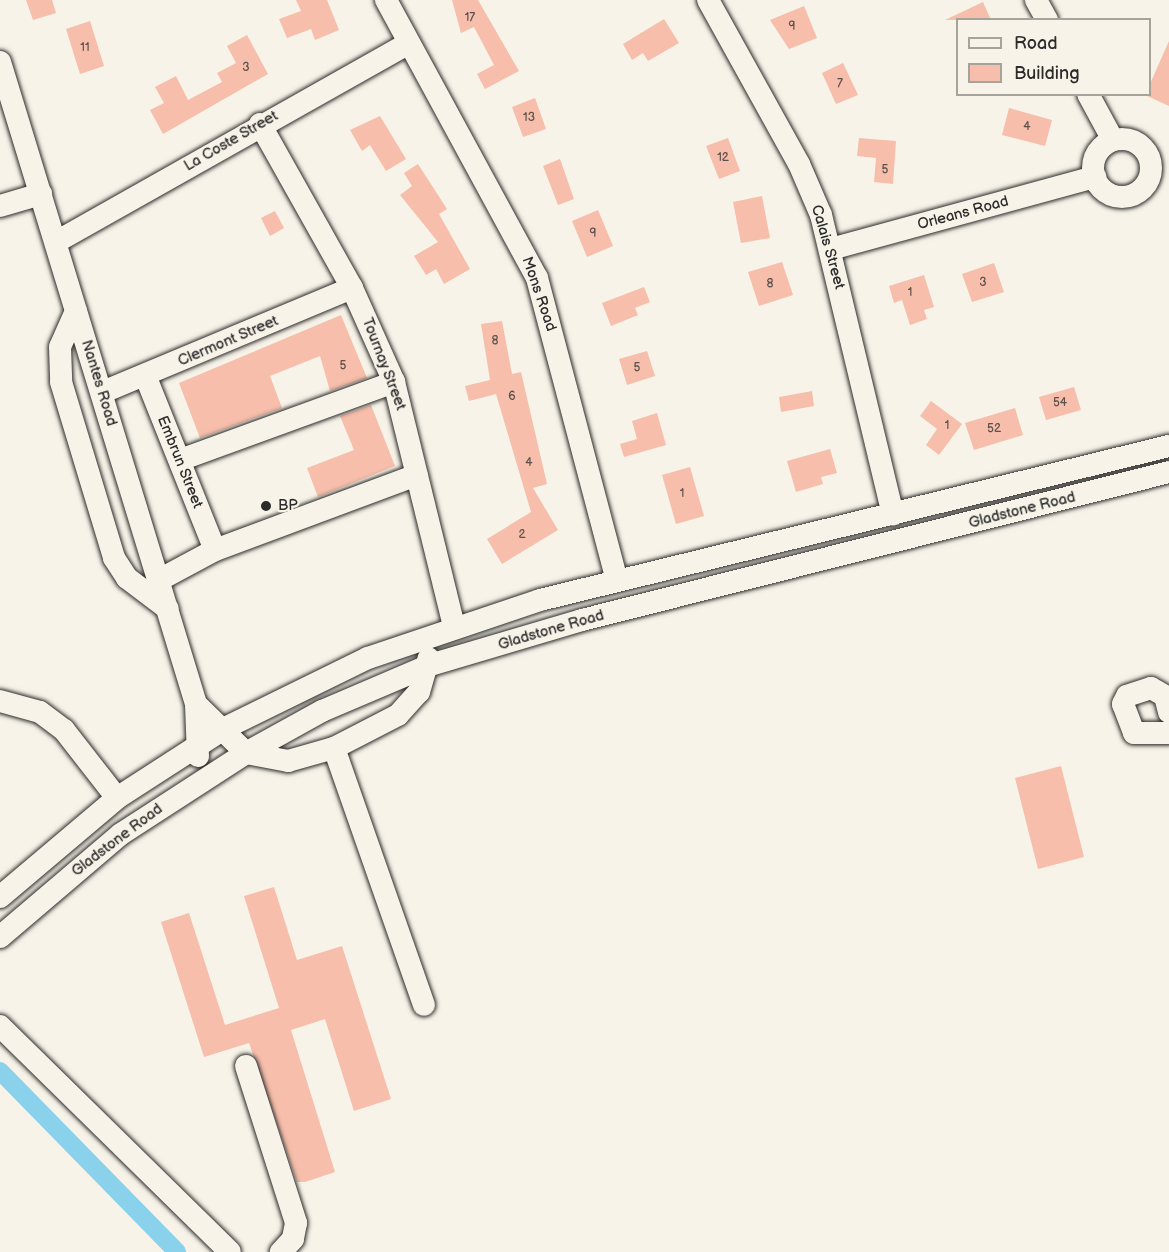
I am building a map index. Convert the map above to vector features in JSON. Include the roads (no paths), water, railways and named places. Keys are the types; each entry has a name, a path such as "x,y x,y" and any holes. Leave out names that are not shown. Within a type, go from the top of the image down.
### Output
{"street":[{"name":"Mons Road","path":"386,0 537,278 628,578 647,603"},
{"name":"Calais Street","path":"708,0 799,164 831,249 893,514"},
{"path":"1036,0 1046,18"},
{"name":"La Coste Street","path":"56,242 260,124 409,43"},
{"name":"Nantes Road","path":"0,62 103,392 196,704 195,748 206,779"},
{"path":"1089,96 1113,140"},
{"name":"Tournay Street","path":"260,124 352,288 394,382 454,626"},
{"path":"1130,139 1144,148 1151,164 1148,181 1137,193 1120,197 1104,191 1095,177 1098,151 1113,140 1130,139"},
{"name":"Orleans Road","path":"831,249 1095,177"},
{"path":"0,206 41,194"},
{"name":"Clermont Street","path":"103,392 352,288"},
{"path":"76,311 60,347 61,382 114,558 127,578 168,609"},
{"name":"Embrun Street","path":"145,375 215,550"},
{"path":"180,460 394,382"},
{"path":"1159,448 1161,474"},
{"name":"Gladstone Road","path":"0,897 118,799 225,728 312,683 424,637 477,619 594,586 1159,448"},
{"name":"Gladstone Road","path":"0,937 121,834 152,812 246,753 322,711 430,665 601,615 1161,474"},
{"path":"159,580 215,550 417,475"},
{"path":"915,509 921,535"},
{"path":"870,520 877,545"},
{"path":"594,586 601,615"},
{"path":"477,619 486,649"},
{"path":"196,704 225,728 246,753 288,761 334,748 398,715 419,692 430,665 424,637"},
{"path":"1169,712 1165,696 1151,688 1127,696 1123,704 1134,733 1169,733"},
{"path":"0,701 40,712 64,730 118,799 152,812"},
{"path":"334,748 424,1005"},
{"path":"118,799 121,834"},
{"path":"0,1026 230,1252"},
{"path":"246,1066 296,1223 293,1239 281,1252"}],"waterway":[{"path":"0,1071 177,1252"}],"place":[{"name":"BP","path":"266,506"}]}
